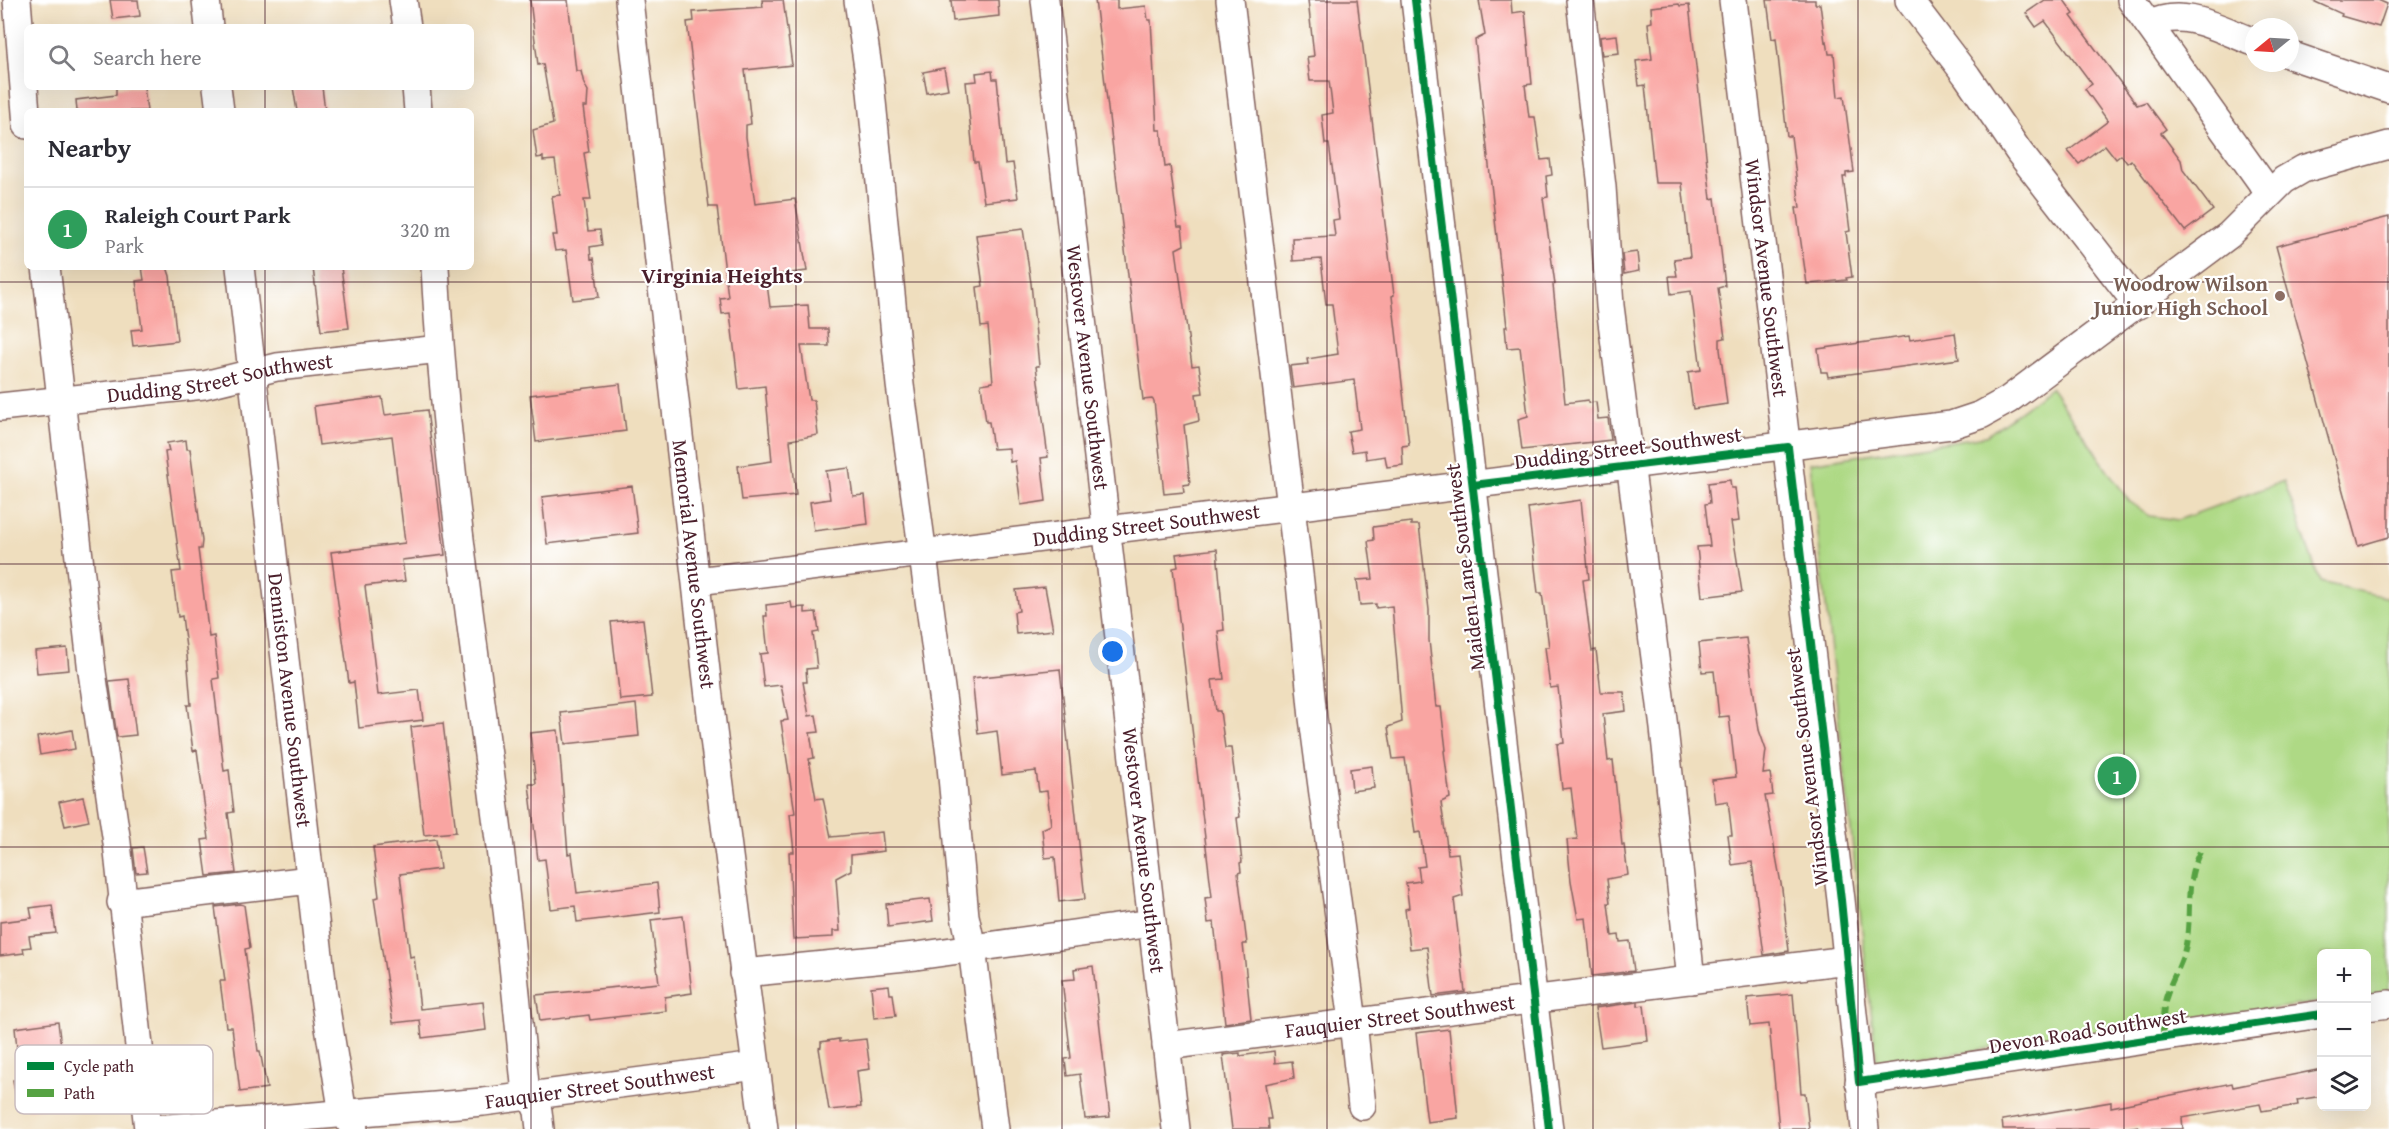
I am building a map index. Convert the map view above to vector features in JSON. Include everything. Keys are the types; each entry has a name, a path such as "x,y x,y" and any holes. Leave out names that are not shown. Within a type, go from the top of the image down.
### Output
{"street":[{"path":"17,0 24,88"},
{"path":"206,0 209,24"},
{"path":"402,0 406,24"},
{"name":"Memorial Avenue Southwest","path":"629,0 743,974 764,1129"},
{"path":"858,0 870,81 900,385 950,755 965,916 972,948 995,1129"},
{"name":"Westover Avenue Southwest","path":"1045,0 1176,1129"},
{"path":"1230,0 1291,508 1312,718 1353,1022 1362,1106"},
{"name":"Maiden Lane Southwest","path":"1415,0 1550,1129"},
{"path":"1580,0 1602,187 1610,306 1664,728 1691,980"},
{"name":"Windsor Avenue Southwest","path":"1733,0 1788,447 1865,1129"},
{"path":"1909,0 1967,76 2019,152 2138,305"},
{"path":"2131,0 2269,193"},
{"path":"2149,25 2168,17 2189,17 2245,39"},
{"path":"2299,58 2389,89"},
{"path":"24,90 26,108"},
{"path":"217,90 220,108"},
{"path":"416,90 418,108"},
{"name":"Dudding Street Southwest","path":"697,581 1951,425 1981,415 2008,400 2229,235 2269,193 2303,169 2389,145"},
{"path":"46,270 92,672 117,843 121,902 138,1045"},
{"name":"Denniston Avenue Southwest","path":"240,270 332,1054 339,1097 350,1121"},
{"path":"435,270 440,348 525,1084 538,1111 540,1129"},
{"name":"Dudding Street Southwest","path":"0,407 204,385 277,367 440,348"},
{"path":"121,902 310,880"},
{"path":"743,974 972,948 1152,923"},
{"name":"Fauquier Street Southwest","path":"1166,1046 1847,960"},
{"path":"2371,1006 2389,1004"},
{"name":"Devon Road Southwest","path":"1859,1082 2317,1015"},
{"name":"Fauquier Street Southwest","path":"156,1129 350,1121 756,1066"},
{"path":"146,1114 148,1129"}],"green space":[{"path":"2051,388 2129,501 2150,516 2178,520 2284,481 2320,582 2389,598 2389,993 2371,995 2371,949 2317,949 2317,1003 1877,1064 1810,463 1986,436"}],"building":[{"path":"110,0 138,0 140,16 113,19"},
{"path":"530,0 568,0 576,71 581,71 588,91 587,107 583,107 589,152 584,153 591,200 584,200 588,231 600,230 602,245 590,247 591,259 594,258 599,297 573,300 566,250 555,251 552,235 557,235 552,196 560,195 555,160 543,161 543,157 537,158 533,130 553,124 543,64 538,65"},
{"path":"762,0 783,0 792,65 745,70 751,124 746,125 746,137 755,204 795,199 807,271 766,276 770,307 808,305 810,329 828,329 829,346 801,346 809,400 814,400 818,435 790,440 796,495 742,500 738,466 772,461 765,386 739,389 730,313 722,314 720,298 728,297 717,207 709,207 687,22 694,21 693,12 763,7"},
{"path":"951,0 998,0 999,16 953,21"},
{"path":"1095,0 1117,0 1117,9 1146,6 1148,20 1151,20 1157,130 1161,130 1165,167 1170,166 1178,227 1182,227 1184,245 1176,249 1192,366 1199,365 1203,393 1196,394 1199,421 1184,425 1190,484 1183,485 1184,492 1164,494 1154,401 1152,399 1143,400"},
{"path":"1308,0 1357,0 1394,295 1392,296 1409,445 1402,446 1403,465 1387,467 1385,456 1366,459 1365,450 1352,452 1348,431 1360,429 1354,380 1293,388 1290,366 1308,364 1307,359 1338,354 1332,304 1326,304 1321,259 1293,261 1292,238 1335,236 1333,220 1339,219 1329,144 1325,144 1322,115 1333,113 1329,81 1310,81 1307,57 1314,56"},
{"path":"1479,0 1511,0 1512,13 1525,11 1532,84 1525,85 1529,117 1535,117 1541,160 1550,159 1552,175 1546,176 1548,197 1543,198 1555,284 1553,285 1565,403 1588,400 1588,403 1596,402 1598,419 1608,418 1611,440 1522,450 1518,419 1528,416 1520,347 1507,348 1505,327 1507,327 1475,40 1485,35"},
{"path":"1767,0 1815,0 1815,4 1820,4 1825,42 1827,41 1829,54 1834,54 1838,97 1844,96 1854,172 1846,173 1846,177 1843,177 1850,231 1846,232 1852,277 1846,278 1847,280 1807,284 1796,208 1800,208 1791,136 1787,136 1776,38 1772,39"},
{"path":"2045,0 2064,0 2074,14 2071,16 2137,105 2146,102 2166,129 2161,133 2181,160 2183,170 2213,210 2185,231 2131,160 2127,163 2121,155 2116,159 2105,145 2079,164 2068,151 2108,121 2085,89 2092,84 2045,21 2036,27 2026,13"},
{"path":"2311,0 2378,0 2387,4 2379,27 2341,16 2342,14"},
{"path":"1679,4 1680,6 1689,5 1711,199 1715,198 1725,286 1718,288 1725,338 1720,339 1720,349 1727,404 1693,409 1688,372 1701,370 1691,291 1671,294 1669,276 1677,276 1674,259 1690,257 1682,183 1655,183 1645,85 1639,86 1636,61 1652,59 1648,23 1652,22 1651,7"},
{"path":"1617,35 1619,53 1602,55 1600,37"},
{"path":"944,68 948,89 927,93 923,72"},
{"path":"992,71 993,79 997,79 1005,164 1013,163 1018,198 984,202 978,162 974,162 966,82 977,81 976,73"},
{"path":"116,90 144,90 147,108 77,108 76,100 116,95"},
{"path":"294,90 322,90 325,108 296,108"},
{"path":"2389,217 2389,537 2358,546 2276,246"},
{"path":"1023,229 1031,283 1039,366 1036,366 1048,457 1041,458 1046,501 1021,505 1015,461 1010,462 1009,448 993,449 989,422 986,422 981,384 993,382 988,326 981,327 977,287 983,286 976,235"},
{"path":"1637,252 1639,271 1624,274 1622,254"},
{"path":"142,270 168,270 177,341 133,346 131,330 142,329 136,281 144,280"},
{"path":"313,270 341,270 349,328 321,331"},
{"path":"1955,333 1959,359 1828,377 1827,372 1821,372 1818,349 1909,336 1910,340"},
{"path":"620,384 626,431 536,442 530,395"},
{"path":"382,397 385,415 427,410 445,555 402,560 405,581 365,586 378,695 419,690 423,720 359,728 354,682 349,683 331,552 405,543 392,436 319,445 314,406"},
{"path":"186,440 187,449 190,449 202,541 201,549 198,549 209,637 214,636 219,678 213,679 224,771 229,770 234,812 228,813 236,873 207,876 202,840 209,839 197,750 193,751 187,705 191,705 187,656 182,616 178,617 172,572 181,571 165,452 169,451 167,443"},
{"path":"849,468 853,496 865,495 868,524 814,531 810,502 830,499 826,471"},
{"path":"1730,480 1731,488 1735,488 1739,521 1731,522 1742,592 1702,597 1697,547 1710,546 1705,504 1710,503 1708,483"},
{"path":"632,486 638,533 547,544 542,497"},
{"path":"1581,500 1589,579 1583,580 1592,651 1596,650 1601,692 1624,692 1626,711 1603,714 1608,761 1613,760 1622,845 1624,845 1628,875 1607,879 1612,936 1619,935 1620,942 1630,941 1634,971 1592,976 1586,918 1578,919 1571,881 1567,840 1577,839 1571,788 1562,789 1557,744 1564,743 1558,687 1550,688 1545,647 1549,647 1542,593 1538,593 1528,508"},
{"path":"1411,522 1411,525 1419,525 1429,610 1429,640 1436,707 1441,707 1446,750 1444,751 1450,798 1441,802 1448,854 1458,853 1463,896 1454,899 1465,992 1433,996 1427,947 1410,949 1405,909 1409,908 1406,883 1420,881 1418,867 1425,866 1420,832 1415,833 1405,758 1393,759 1388,727 1402,722 1392,606 1376,608 1376,604 1360,605 1357,580 1373,579 1368,541 1374,540 1373,527"},
{"path":"1217,549 1224,630 1218,631 1224,679 1212,680 1216,711 1220,711 1225,748 1231,748 1240,817 1237,818 1242,862 1240,863 1241,872 1238,873 1247,944 1243,944 1251,1019 1225,1023 1214,922 1208,923 1205,898 1212,897 1173,568 1178,567 1176,554"},
{"path":"1045,587 1053,630 1016,634 1014,612 1019,611 1016,590"},
{"path":"791,602 792,608 805,607 805,613 816,612 819,632 813,633 817,668 806,669 807,682 803,682 809,716 816,715 819,732 810,733 814,758 809,759 816,799 823,798 831,837 882,832 884,851 851,855 851,870 836,878 840,931 833,931 833,937 793,939 789,852 794,852 790,814 795,813 781,721 788,720 781,685 764,687 760,654 768,653 764,616 767,616 766,605"},
{"path":"643,619 652,697 620,700 611,622"},
{"path":"1746,638 1759,730 1766,750 1763,774 1770,773 1773,795 1765,796 1782,889 1789,951 1764,955 1752,862 1732,865 1728,835 1732,835 1728,801 1715,803 1712,780 1736,777 1729,716 1719,717 1714,671 1702,672 1699,643"},
{"path":"67,648 69,670 37,673 35,651"},
{"path":"1060,669 1085,899 1059,902 1055,857 1045,858 1042,829 1051,825 1047,791 1039,792 1036,771 1002,775 997,731 978,734 972,678"},
{"path":"129,679 136,735 117,737 109,681"},
{"path":"636,704 639,736 565,744 561,713"},
{"path":"443,723 456,832 424,835 411,727"},
{"path":"72,730 75,749 40,755 37,737"},
{"path":"558,730 568,854 572,853 577,893 657,883 660,912 577,922 575,906 551,909 545,859 538,860 529,784 536,784 530,733"},
{"path":"1372,766 1374,788 1352,791 1350,769"},
{"path":"83,797 89,821 65,826 59,802"},
{"path":"436,839 440,869 400,874 410,957 414,956 420,1009 483,1002 486,1030 422,1038 420,1020 393,1023 374,898 379,897 373,847"},
{"path":"143,847 147,872 136,873 133,848"},
{"path":"930,899 933,921 888,927 886,904"},
{"path":"52,905 56,933 29,936 31,947 23,948 24,953 0,956 0,922 32,918 30,908"},
{"path":"244,905 250,948 245,949 258,1051 260,1051 267,1088 240,1092 232,1027 226,1027 220,981 225,981 215,907"},
{"path":"683,916 692,993 665,997 666,1011 590,1020 589,1015 540,1021 536,995 659,983 651,920"},
{"path":"1093,966 1110,1117 1085,1119 1080,1074 1067,1076 1065,1059 1071,1058 1062,980 1075,979 1074,969"},
{"path":"889,985 890,994 893,994 896,1016 874,1018 871,987"},
{"path":"1793,994 1801,1093 1805,1093 1809,1129 1779,1129 1769,1024 1750,1026 1747,998"},
{"path":"1638,1002 1638,1006 1644,1005 1648,1041 1601,1047 1595,1008"},
{"path":"58,1022 61,1045 17,1045 15,1028"},
{"path":"1449,1029 1458,1118 1427,1122 1416,1033"},
{"path":"839,1039 839,1042 866,1039 870,1069 857,1071 861,1107 829,1110 819,1048 821,1042"},
{"path":"1274,1051 1275,1063 1292,1061 1294,1078 1265,1084 1271,1119 1268,1119 1269,1129 1232,1129 1223,1055 1240,1053 1240,1056"},
{"path":"2317,1070 2317,1097 2297,1100 2298,1105 2262,1111 2260,1104 2182,1118 2183,1129 2139,1129 2138,1126 2120,1129 2003,1129 2002,1120 2111,1102 2111,1107 2232,1083 2233,1087"}],"marked path":[{"path":"2163,1038 2165,1003 2184,953 2190,888 2195,863 2201,850"}],"cycle path":[{"path":"1415,0 1549,1129"},
{"path":"1473,485 1788,447 1841,900 1859,1082 2317,1015"}],"place":[{"name":"Woodrow Wilson Junior High School","path":"2280,296"},
{"name":"Raleigh Court Park","path":"2117,776"}],"district":[{"name":"Virginia Heights","path":"722,275"}]}
